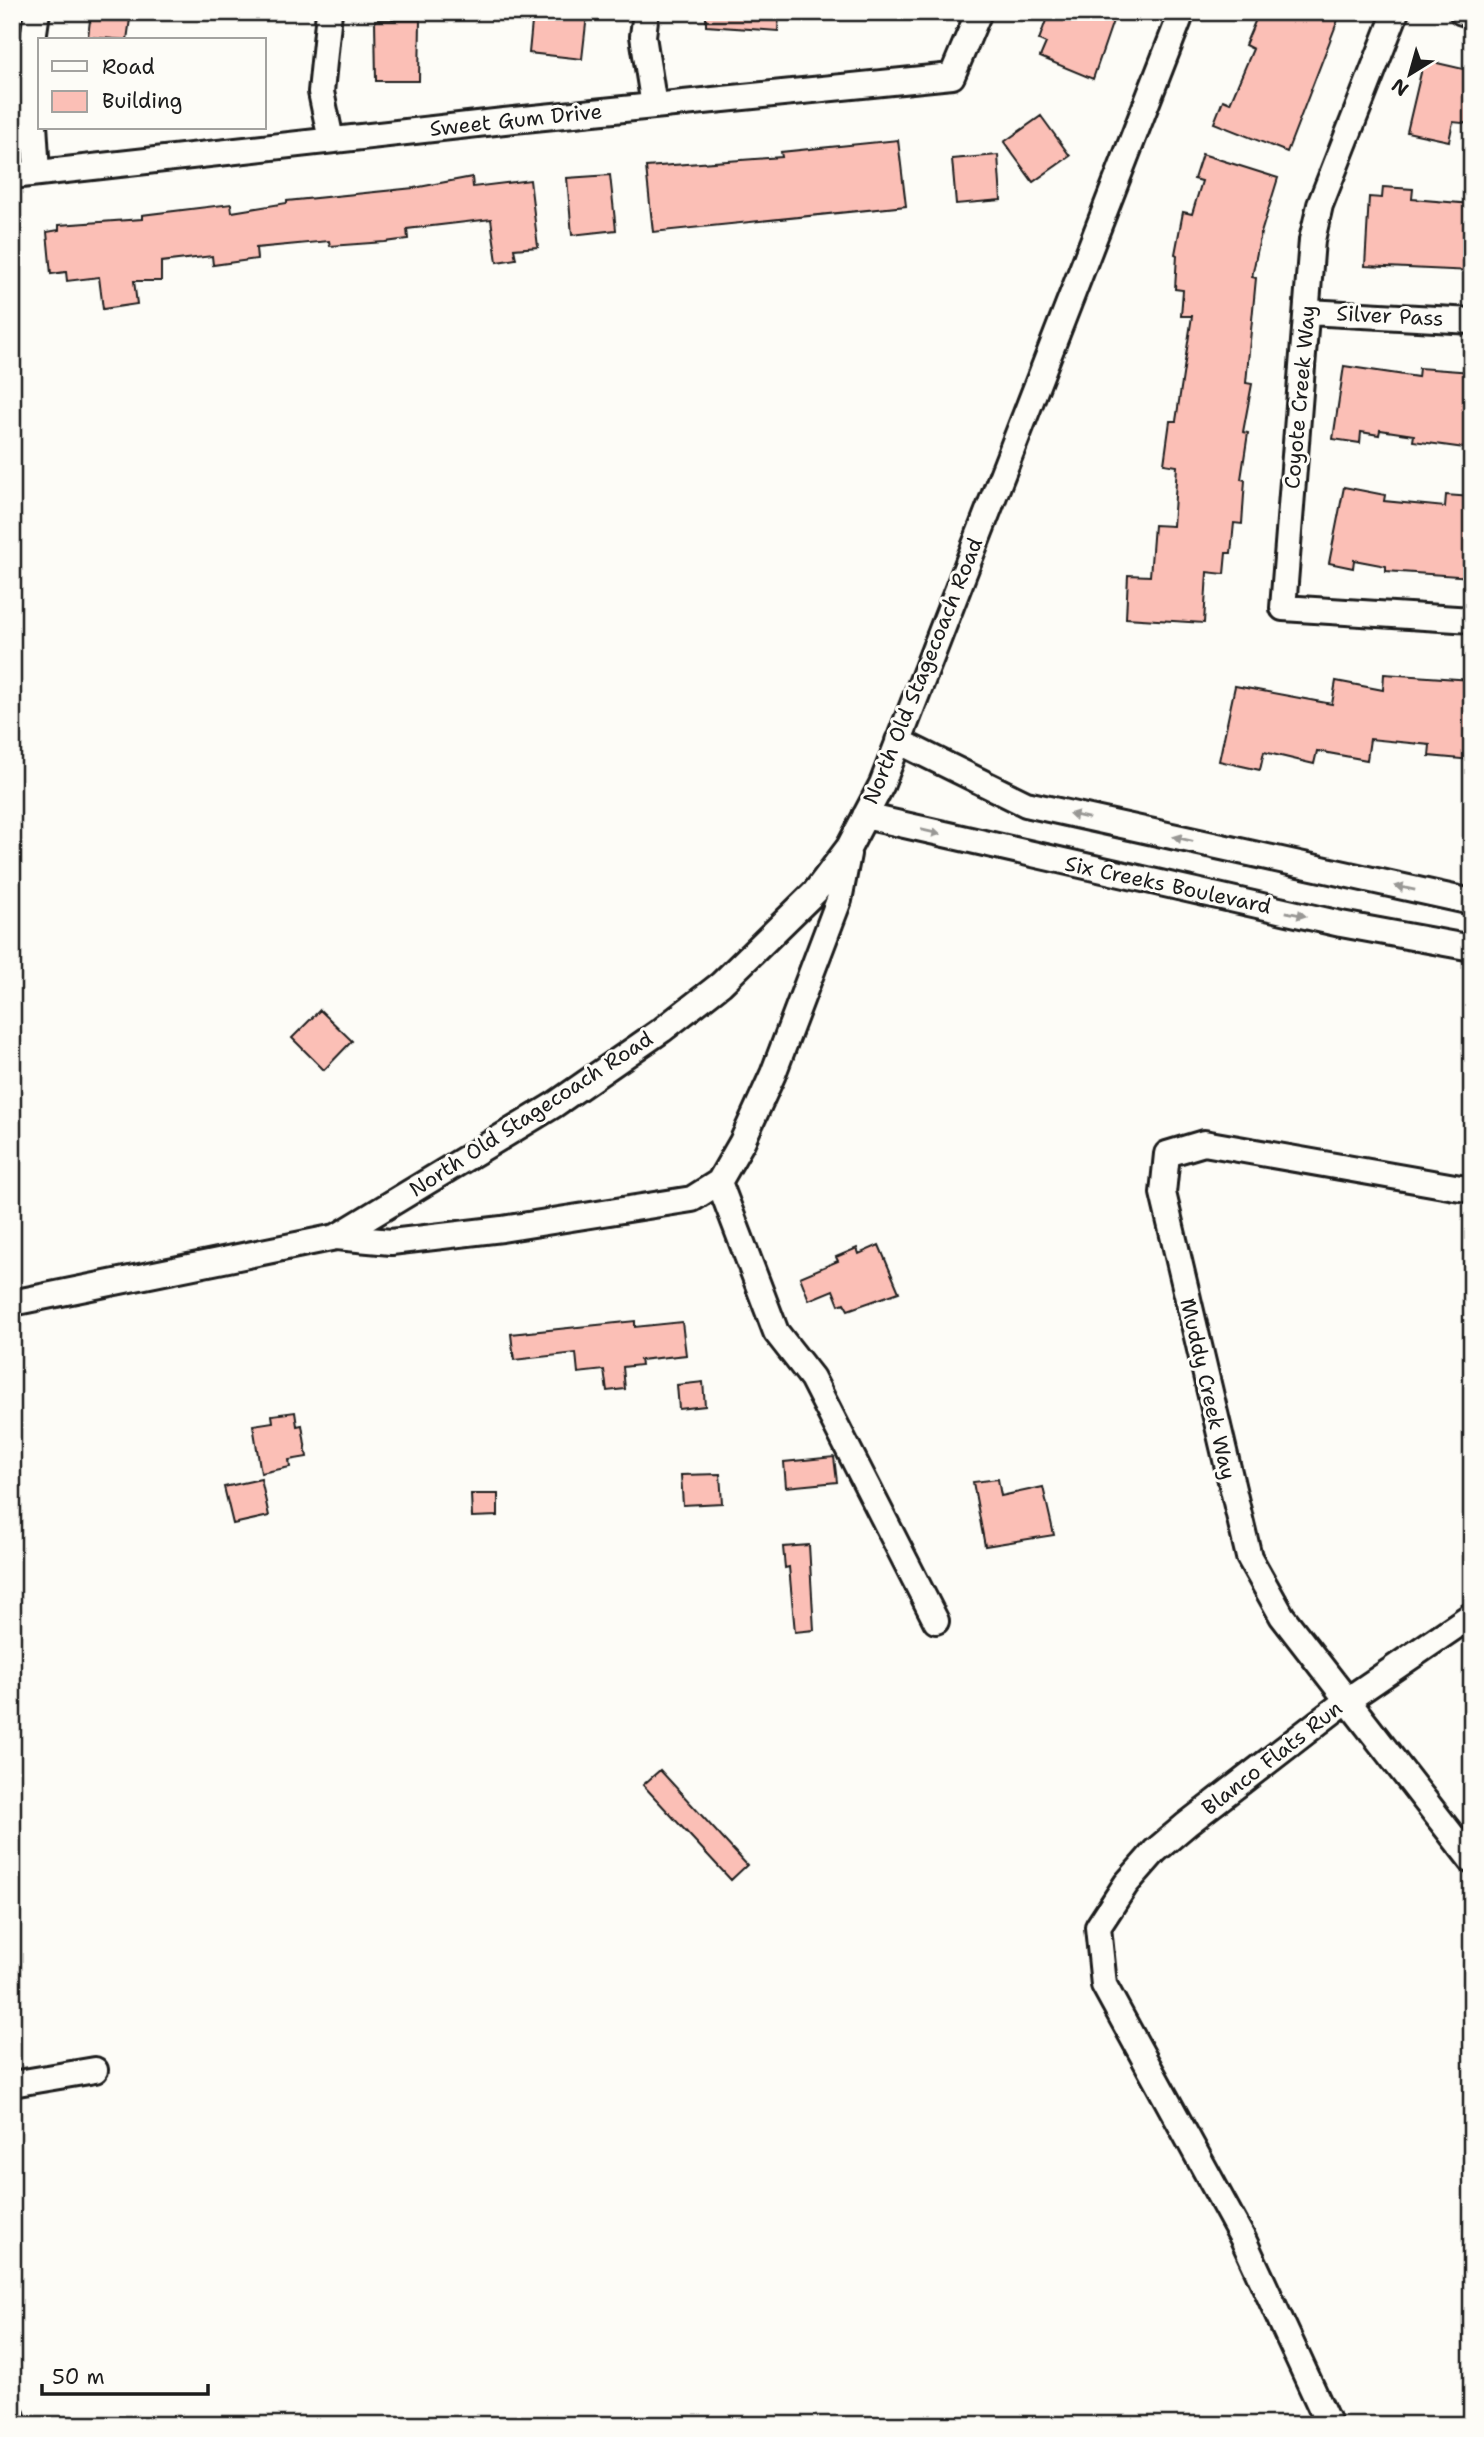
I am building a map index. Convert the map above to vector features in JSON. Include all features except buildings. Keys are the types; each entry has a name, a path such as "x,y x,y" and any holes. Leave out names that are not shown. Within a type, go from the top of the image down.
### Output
{"street":[{"path":"37,12 30,59 37,173"},
{"path":"329,12 321,92 331,140"},
{"path":"646,12 643,36 654,106"},
{"name":"Sweet Gum Drive","path":"12,176 952,76 979,12"},
{"name":"North Old Stagecoach Road","path":"12,1303 336,1237 554,1105 672,1022 721,984 815,892 849,846 898,741 1182,12"},
{"name":"Coyote Creek Way","path":"1396,12 1320,205 1311,240 1308,312 1283,608 1472,620"},
{"path":"1462,12 1472,15"},
{"name":"Silver Pass","path":"1308,312 1472,321"},
{"path":"898,741 1026,804 1472,902"},
{"name":"Six Creeks Boulevard","path":"865,816 1342,924 1472,948"},
{"path":"336,1237 391,1242 502,1229 692,1199 719,1182 742,1142 773,1074 839,900 849,846"},
{"name":"Muddy Creek Way","path":"1472,1190 1204,1143 1167,1154 1163,1192 1249,1557 1282,1616 1472,1861"},
{"path":"719,1182 776,1332 813,1378 936,1621"},
{"name":"Blanco Flats Run","path":"1329,2425 1243,2239 1104,1985 1098,1927 1126,1884 1155,1851 1346,1701 1472,1615"},
{"path":"12,2084 95,2070"},
{"path":"12,2417 13,2425"}]}
